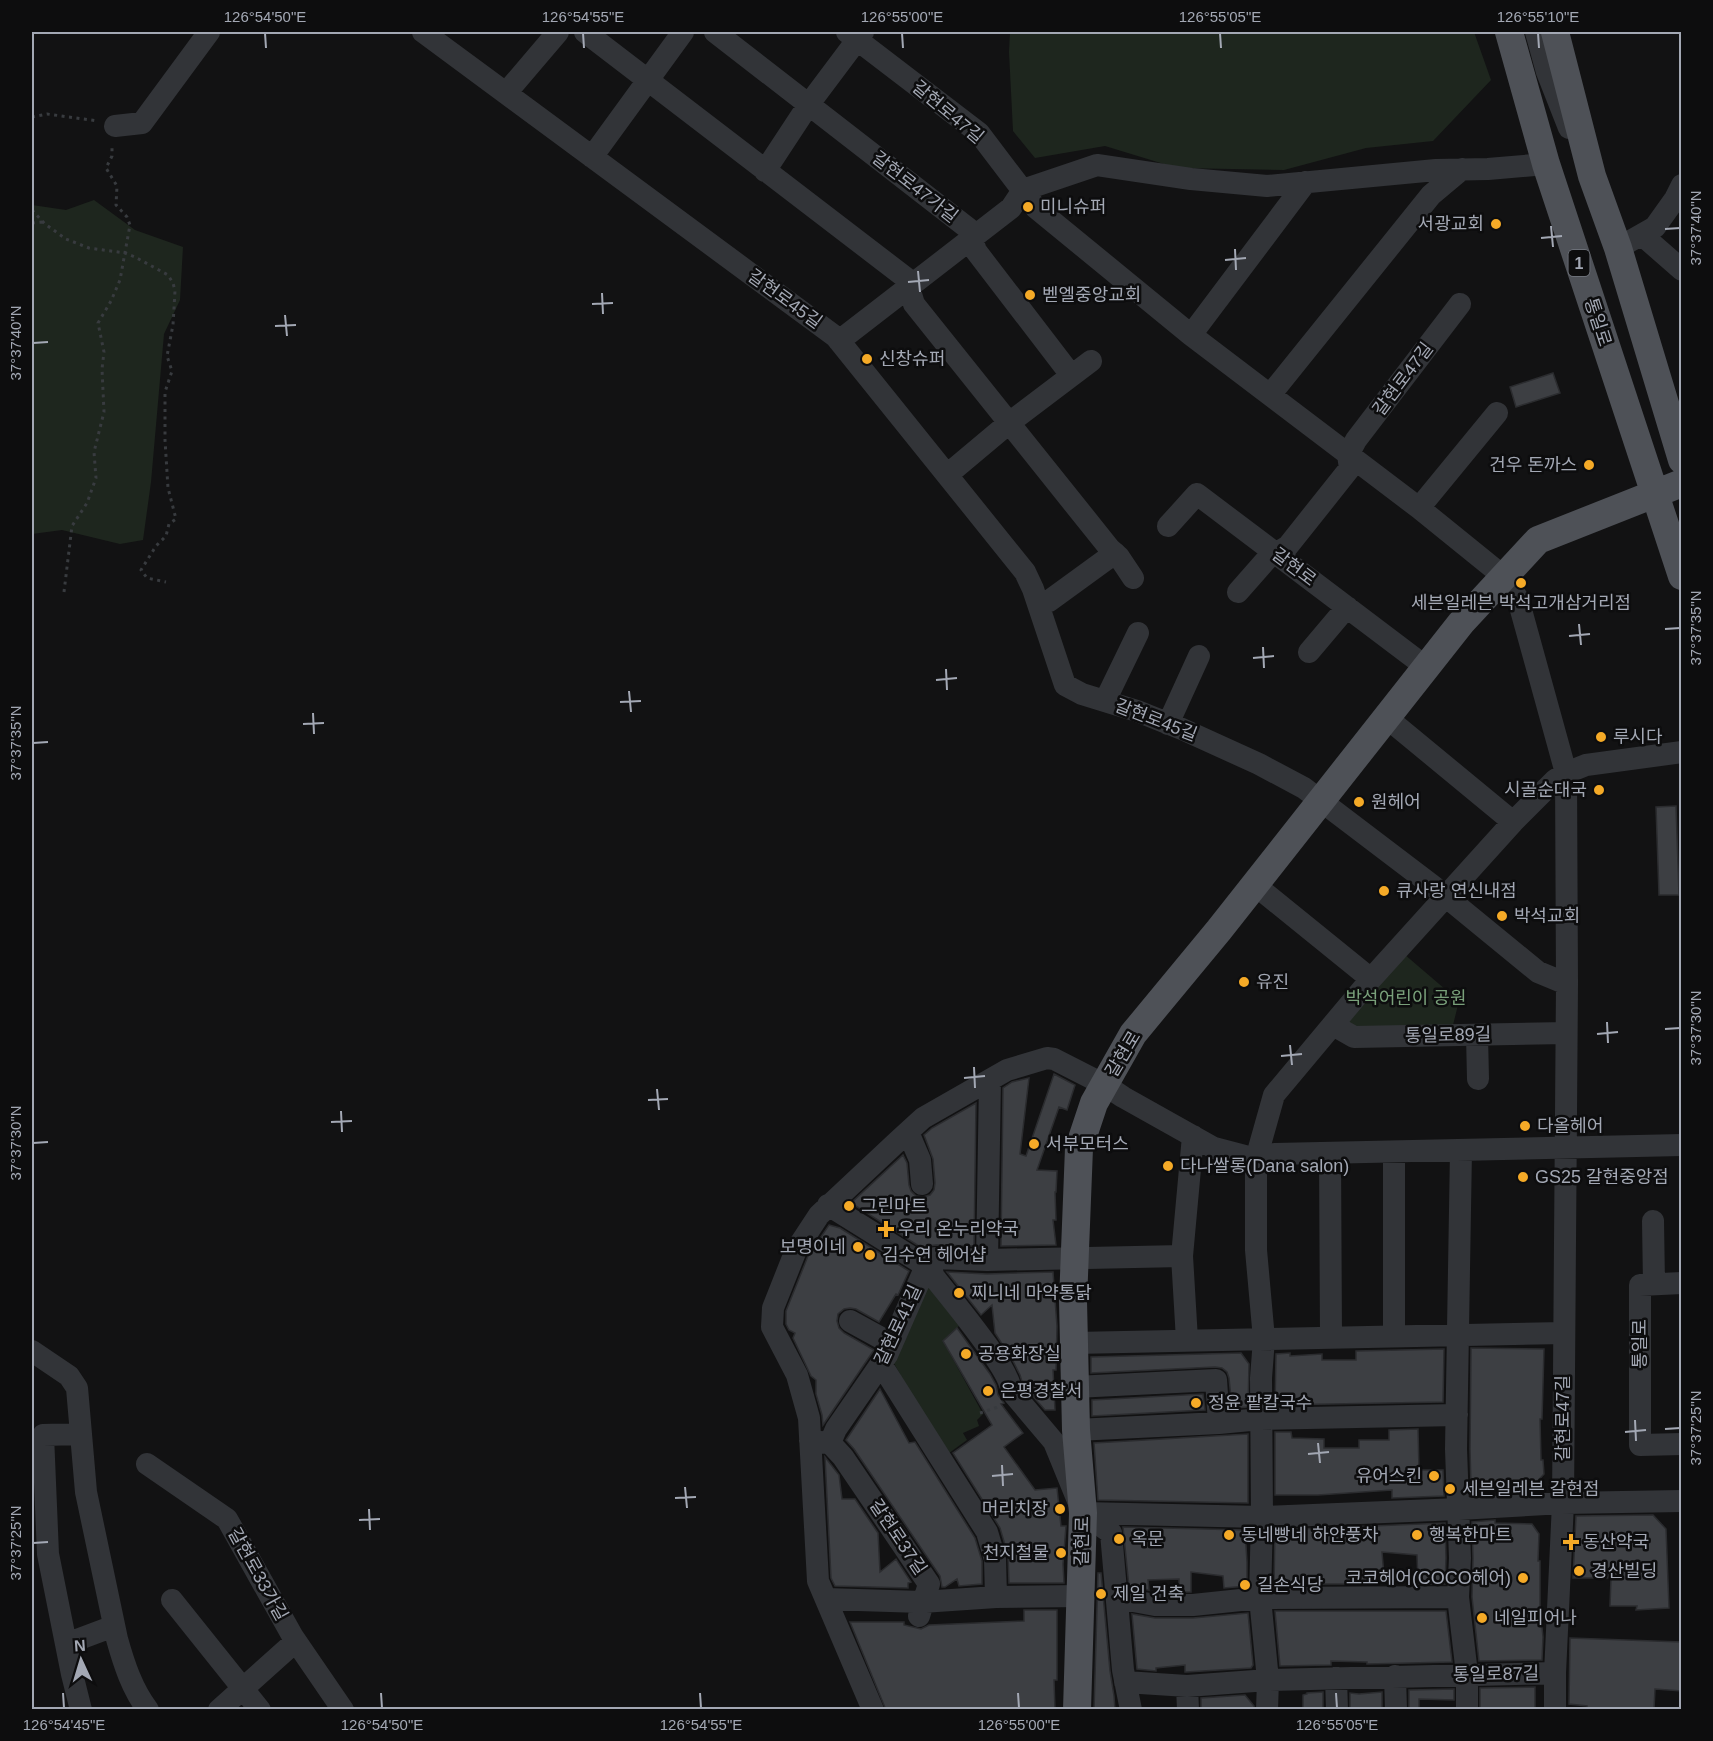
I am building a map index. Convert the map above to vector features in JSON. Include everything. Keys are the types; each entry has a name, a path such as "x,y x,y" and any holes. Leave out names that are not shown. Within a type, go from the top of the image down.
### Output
{"main road":[{"name":"통일로","path":"1509,32 1546,164 1682,576"},
{"path":"1555,32 1592,176 1630,241 1675,414 1682,460"},
{"name":"갈현로","path":"1077,1710 1083,1513 1065,1436 1075,1387 1075,1258 1079,1148 1101,1083 1133,1034 1255,885 1461,623 1503,576 1538,540 1682,483"}],"street":[{"path":"116,126 142,123 209,32"},
{"name":"갈현로45길","path":"423,32 836,337 1025,572 1038,603 1065,685 1082,694 1137,711 1259,764 1304,788 1322,801"},
{"path":"506,93 558,32"},
{"path":"585,32 906,278 914,304 1133,578"},
{"path":"592,157 683,32"},
{"name":"갈현로47가길","path":"715,32 969,229 976,251 1071,375"},
{"path":"1536,32 1540,50 1565,119 1592,176"},
{"path":"765,171 856,34"},
{"name":"갈현로47길","path":"856,34 979,133 1036,208 1191,335 1419,508 1503,576"},
{"path":"839,341 1011,208 1023,190 1096,165 1191,179 1267,186 1436,170 1488,169 1546,164"},
{"path":"1270,395 1431,195 1462,170"},
{"path":"1191,335 1306,182"},
{"path":"1630,241 1655,227 1682,185"},
{"path":"1630,241 1682,270"},
{"name":"갈현로47길","path":"1348,455 1356,440 1460,304"},
{"path":"947,475 1091,361"},
{"path":"1419,508 1497,414"},
{"path":"1238,592 1268,559 1288,546 1350,468 1348,455"},
{"name":"갈현로","path":"1168,526 1197,494 1426,667"},
{"path":"1038,603 1049,601 1115,553"},
{"path":"1074,1343 1564,1333 1566,773 1518,599 1503,576"},
{"path":"1309,652 1347,607"},
{"path":"1105,701 1138,633"},
{"path":"1168,724 1199,656"},
{"path":"1387,718 1513,822"},
{"path":"1267,1710 1268,1680 1260,1598 1261,1378 1264,1338 1256,1250 1256,1160 1274,1095 1371,980 1513,822 1556,780 1586,765 1682,752"},
{"path":"1322,801 1538,972 1567,984"},
{"path":"1255,885 1371,980"},
{"name":"통일로89길","path":"1333,1025 1354,1037 1566,1033"},
{"path":"1477,1035 1478,1078"},
{"path":"873,1710 818,1581 820,1442 809,1418 797,1375 772,1327 774,1306 796,1250 819,1215 923,1118 1007,1070 1047,1058 1101,1083 1214,1148 1256,1160 1275,1154 1682,1145"},
{"path":"987,1260 990,1080"},
{"path":"903,1136 920,1160 922,1184"},
{"path":"1187,1340 1182,1256 1193,1136"},
{"path":"1461,1150 1456,1416 1460,1509 1458,1596 1467,1674 1467,1710"},
{"path":"1394,1152 1394,1335"},
{"path":"1330,1153 1331,1337"},
{"name":"갈현로41길","path":"830,1203 928,1268 972,1325 1011,1383 1011,1391 1065,1436"},
{"path":"1653,1221 1654,1284 1682,1283"},
{"path":"928,1268 935,1258 987,1260 1182,1256"},
{"name":"갈현로41길","path":"820,1442 836,1429 881,1364 928,1268"},
{"name":"통일로","path":"1654,1284 1640,1285 1640,1445 1682,1444"},
{"path":"850,1321 892,1344"},
{"name":"갈현로47길","path":"1563,1503 1564,1333"},
{"path":"32,1351 69,1376 76,1388 86,1492 114,1626 122,1657 137,1695 148,1710"},
{"path":"881,1364 987,1532 995,1559 996,1597"},
{"path":"1075,1387 1216,1380 1219,1424"},
{"path":"1065,1436 1262,1419 1456,1416"},
{"path":"80,1434 43,1435 48,1554 81,1710"},
{"name":"갈현로37길","path":"820,1442 843,1457 929,1584 920,1610 826,1599"},
{"name":"갈현로33가길","path":"147,1464 227,1519 296,1641 343,1710"},
{"path":"1083,1513 1262,1517 1563,1503 1682,1501"},
{"name":"통일로87길","path":"1125,1682 1187,1686 1268,1680 1555,1673 1563,1503"},
{"path":"1083,1513 1111,1533 1125,1682 1131,1710"},
{"path":"920,1610 996,1597 1081,1596"},
{"path":"1117,1598 1155,1605 1193,1605 1260,1598 1458,1596"},
{"path":"172,1600 260,1710"},
{"path":"66,1644 114,1626"},
{"path":"219,1710 296,1641"},
{"path":"1555,1673 1555,1710"},
{"path":"1395,1676 1396,1710"},
{"path":"1336,1678 1337,1710"},
{"path":"1187,1686 1188,1710"}],"path":[{"path":"32,117 47,114 116,126 112,140 112,156 106,168 117,186 116,205 127,217 130,225 120,280 98,323 104,352 102,369 104,412 94,452 96,478 87,503 72,526 64,592"},
{"path":"32,210 43,222 66,239 89,248 125,253 168,275 173,283 175,291 173,325 168,356 172,370 165,392 165,440 168,488 176,519 169,525 166,536 156,546 141,570 147,578 166,582"},
{"path":"32,223 43,222"}],"green space":[{"path":"1010,32 1474,32 1491,80 1433,141 1366,148 1284,170 1177,168 1105,146 1035,158 1013,131"},
{"path":"94,200 135,230 183,247 180,300 164,334 151,482 143,540 120,544 62,530 32,534 32,205 66,210"},
{"name":"박석어린이 공원","path":"1404,954 1459,1001 1452,1029 1357,1031 1343,1022"},
{"path":"929,1285 959,1326 943,1341 983,1414 977,1420 979,1426 963,1433 967,1440 945,1456 890,1356"}],"building":[{"path":"1553,373 1560,393 1516,407 1510,387"},
{"path":"1676,806 1679,895 1659,895 1656,807"},
{"path":"1054,1074 1075,1085 1067,1110 1059,1107 1037,1170 1057,1171 1056,1220 1053,1220 1056,1245 1001,1246 1003,1088 1012,1082 1029,1078 1020,1154 1026,1156"},
{"path":"976,1103 974,1246 936,1245 928,1246 925,1250 851,1203 903,1155 907,1163 911,1191 916,1196 930,1195 935,1183 933,1159 924,1135"},
{"path":"829,1225 840,1228 909,1271 898,1295 896,1294 879,1322 856,1309 844,1309 838,1314 839,1328 844,1333 874,1350 823,1425 816,1394 816,1380 811,1376 793,1338 795,1333 789,1330 786,1324 786,1311 808,1256"},
{"path":"947,1272 987,1274 1053,1272 1057,1326 1056,1370 1053,1370 1055,1410 1045,1410 1023,1385 1013,1361 995,1333 992,1305 981,1315"},
{"path":"957,1328 990,1374 998,1395 1004,1403 1001,1404 1023,1433 1004,1447 1035,1490 1057,1488 1061,1526 1066,1526 1064,1583 1009,1583 1008,1555 1000,1528 953,1453 992,1425 943,1341"},
{"path":"1471,1348 1544,1349 1542,1419 1540,1419 1541,1460 1543,1460 1544,1474 1534,1485 1495,1486 1495,1489 1473,1489 1471,1487"},
{"path":"1444,1349 1443,1402 1275,1405 1276,1354 1290,1353 1290,1356 1322,1354 1322,1360 1356,1360 1356,1351"},
{"path":"1241,1353 1249,1364 1248,1407 1232,1408 1229,1378 1227,1372 1222,1368 1091,1373 1091,1357"},
{"path":"880,1389 909,1443 915,1442 975,1538 982,1561 982,1584 959,1586 957,1579 942,1587 940,1576 846,1440"},
{"path":"1203,1394 1205,1410 1092,1416 1092,1400"},
{"path":"1418,1429 1419,1470 1443,1470 1444,1496 1392,1498 1392,1490 1318,1495 1275,1495 1275,1432 1291,1432 1292,1438 1324,1439 1324,1448 1359,1448 1359,1440 1389,1440 1389,1430"},
{"path":"1248,1434 1248,1503 1098,1500 1094,1443"},
{"path":"825,1457 839,1475 842,1499 855,1499 878,1533 880,1572 896,1559 911,1582 908,1583 908,1588 835,1586 831,1578"},
{"path":"1653,1515 1666,1529 1669,1608 1636,1610 1637,1606 1610,1606 1611,1578 1573,1578 1576,1516"},
{"path":"1495,1520 1495,1523 1532,1524 1539,1534 1542,1660 1479,1661 1472,1597 1472,1522"},
{"path":"1445,1523 1445,1584 1418,1584 1417,1555 1382,1552 1384,1576 1368,1579 1368,1584 1274,1584 1275,1530"},
{"path":"1123,1527 1245,1530 1247,1586 1224,1588 1223,1576 1191,1572 1191,1592 1179,1592 1179,1579 1148,1580 1149,1590 1129,1587"},
{"path":"1098,1573 1101,1573 1115,1710 1094,1710"},
{"path":"1024,1610 1057,1610 1055,1710 886,1710 850,1622 904,1622 904,1625 921,1629 929,1625 1024,1621"},
{"path":"1275,1611 1446,1611 1452,1662 1367,1664 1367,1662 1331,1661 1331,1665 1280,1666"},
{"path":"1248,1613 1253,1665 1251,1668 1185,1672 1185,1665 1156,1668 1156,1671 1137,1669 1132,1614 1155,1618 1193,1618"},
{"path":"1570,1638 1682,1642 1682,1691 1655,1689 1654,1709 1649,1710 1587,1710 1587,1706 1569,1704"},
{"path":"1535,1687 1535,1709 1480,1710 1480,1688"},
{"path":"1454,1689 1454,1700 1419,1699 1419,1710 1409,1710 1409,1690"},
{"path":"1323,1692 1323,1710 1303,1710 1303,1695"},
{"path":"1382,1692 1382,1710 1350,1710 1350,1693"},
{"path":"1245,1695 1254,1706 1254,1710 1201,1710 1201,1698"}],"place":[{"name":"미니슈퍼","path":"1028,207"},
{"name":"서광교회","path":"1496,224"},
{"name":"벧엘중앙교회","path":"1030,295"},
{"name":"신창슈퍼","path":"867,359"},
{"name":"건우 돈까스","path":"1589,465"},
{"name":"세븐일레븐 박석고개삼거리점","path":"1521,583"},
{"name":"루시다","path":"1601,737"},
{"name":"시골순대국","path":"1599,790"},
{"name":"원헤어","path":"1359,802"},
{"name":"큐사랑 연신내점","path":"1384,891"},
{"name":"박석교회","path":"1502,916"},
{"name":"유진","path":"1244,982"},
{"name":"다올헤어","path":"1525,1126"},
{"name":"서부모터스","path":"1034,1144"},
{"name":"다나쌀롱(Dana salon)","path":"1168,1166"},
{"name":"GS25 갈현중앙점","path":"1523,1177"},
{"name":"그린마트","path":"849,1206"},
{"name":"우리 온누리약국","path":"886,1229"},
{"name":"보명이네","path":"858,1247"},
{"name":"김수연 헤어샵","path":"870,1255"},
{"name":"찌니네 마약통닭","path":"959,1293"},
{"name":"공용화장실","path":"966,1354"},
{"name":"은평경찰서","path":"988,1391"},
{"name":"정윤 팥칼국수","path":"1196,1403"},
{"name":"유어스킨","path":"1434,1476"},
{"name":"세븐일레븐 갈현점","path":"1450,1489"},
{"name":"머리치장","path":"1060,1509"},
{"name":"동네빵네 하얀풍차","path":"1229,1535"},
{"name":"행복한마트","path":"1417,1535"},
{"name":"옥문","path":"1119,1539"},
{"name":"동산약국","path":"1571,1542"},
{"name":"천지철물","path":"1061,1553"},
{"name":"경산빌딩","path":"1579,1571"},
{"name":"코코헤어(COCO헤어)","path":"1523,1578"},
{"name":"길손식당","path":"1245,1585"},
{"name":"제일 건축","path":"1101,1594"},
{"name":"네일피어나","path":"1482,1618"}]}
